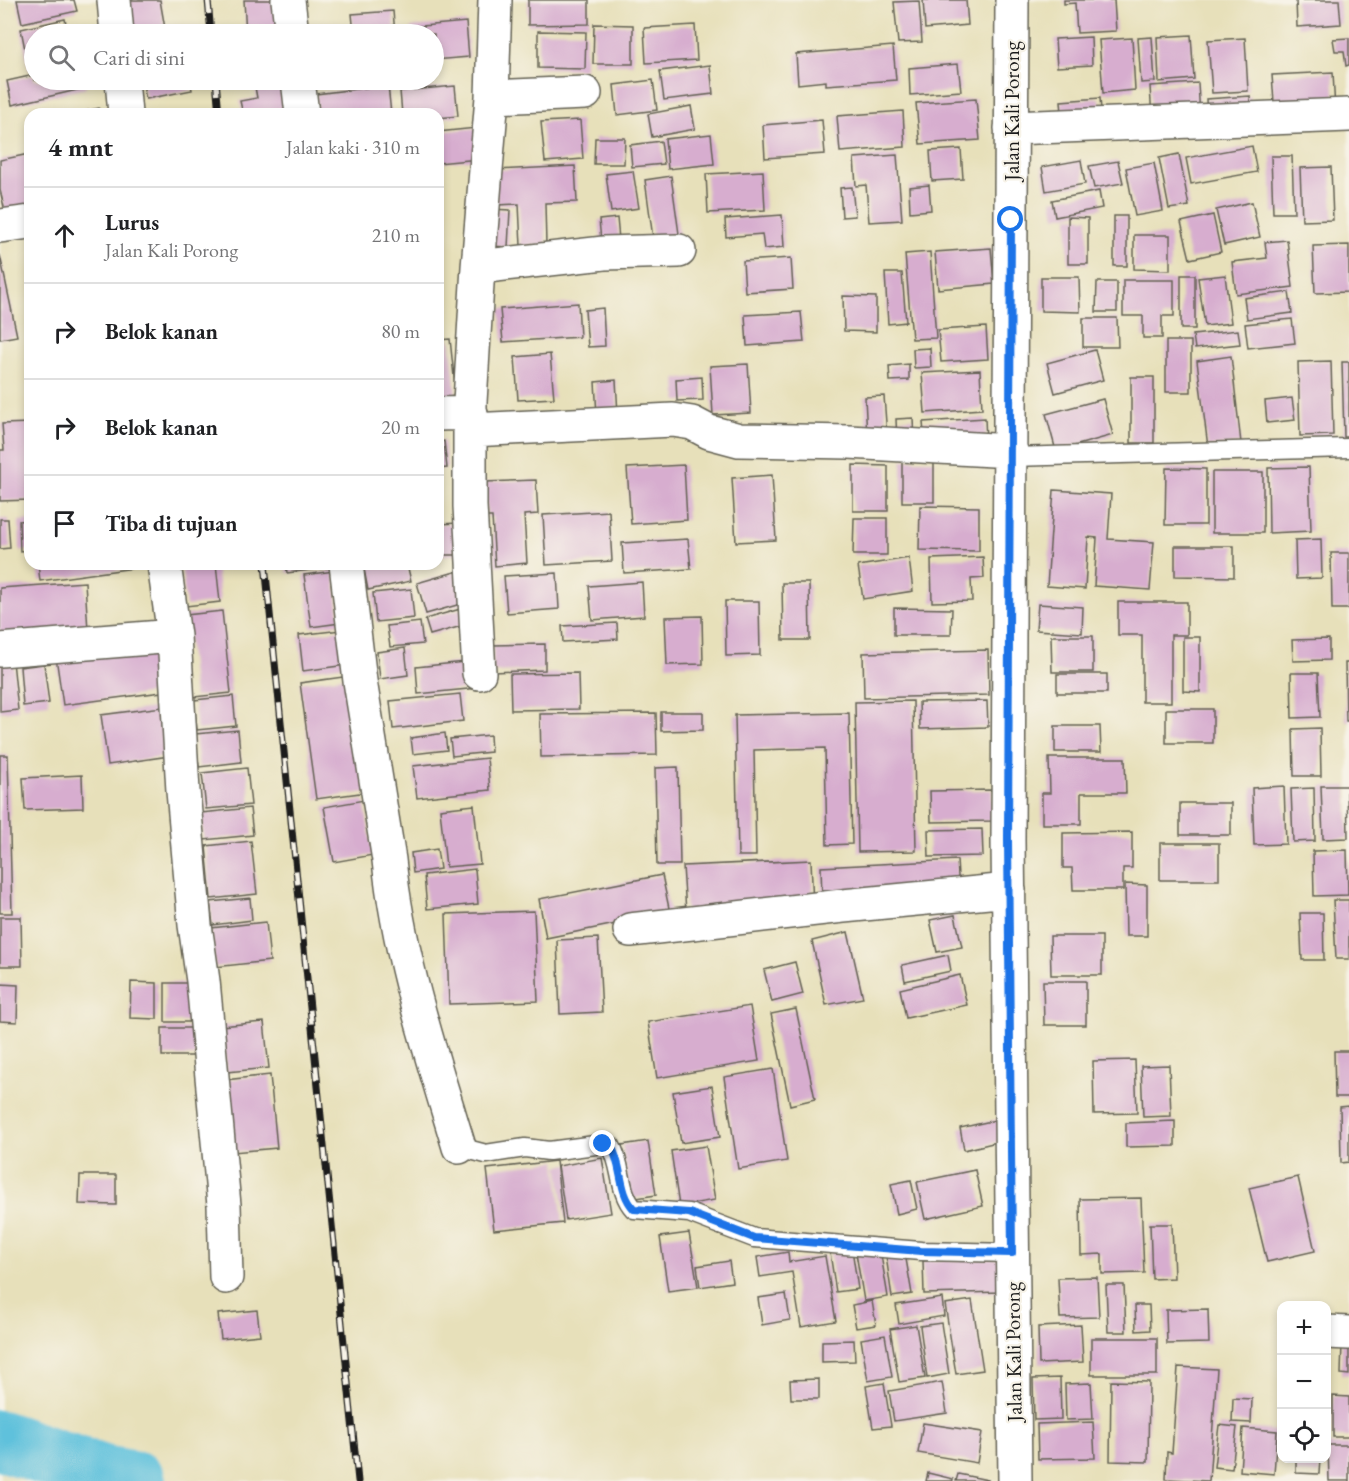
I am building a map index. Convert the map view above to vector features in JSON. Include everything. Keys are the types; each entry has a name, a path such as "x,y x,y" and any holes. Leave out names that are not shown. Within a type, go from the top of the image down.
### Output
{"street":[{"path":"114,0 116,24"},
{"path":"288,0 291,24"},
{"path":"479,673 470,506 471,422 478,267 492,97 495,0"},
{"name":"Jalan Kali Porong","path":"1012,0 1009,890 1012,1253 1023,1480"},
{"path":"123,90 124,108"},
{"path":"299,90 301,108"},
{"path":"492,97 585,93"},
{"path":"1011,128 1349,115"},
{"path":"0,226 24,223"},
{"path":"478,267 604,253 679,251"},
{"path":"444,415 471,422 673,420 692,423 709,432 739,440 849,442 1011,454"},
{"path":"165,570 174,636 183,791 224,1206 226,1277"},
{"path":"347,570 360,681 392,891 411,989 459,1147"},
{"path":"0,650 174,636"},
{"path":"630,930 1009,890"},
{"path":"1331,1332 1349,1333"}],"lane":[{"path":"1011,454 1349,448"},
{"path":"459,1147 486,1154 525,1148 549,1151 603,1144 611,1146 616,1154 626,1200 634,1209 689,1213 754,1238 921,1251 1012,1253"}],"building":[{"path":"17,0 74,0 77,11 22,23"},
{"path":"128,0 160,0 164,24 132,24"},
{"path":"244,0 279,0 280,24 245,24"},
{"path":"528,0 589,0 589,24 528,25"},
{"path":"923,0 966,0 968,25 925,29"},
{"path":"1064,0 1114,0 1116,31 1077,33 1075,3 1064,4"},
{"path":"1296,0 1339,0 1341,24 1297,27"},
{"path":"919,1 922,42 898,43 894,2"},
{"path":"393,11 394,24 353,24 352,14"},
{"path":"65,19 66,24 43,24"},
{"path":"466,22 469,57 444,59 444,24"},
{"path":"594,24 633,25 633,64 593,64"},
{"path":"695,25 697,60 646,63 644,28"},
{"path":"24,28 24,44 21,29"},
{"path":"538,31 586,32 585,69 538,68"},
{"path":"1191,35 1194,79 1159,82 1157,37"},
{"path":"1091,37 1092,65 1057,67 1055,39"},
{"path":"1152,37 1155,82 1141,83 1138,38"},
{"path":"1132,38 1135,90 1103,93 1099,40"},
{"path":"1245,38 1248,91 1212,93 1208,40"},
{"path":"1349,38 1349,65 1346,66 1344,51 1335,51 1333,39"},
{"path":"893,46 896,80 826,85 826,81 798,84 796,54"},
{"path":"958,64 961,91 910,95 909,68"},
{"path":"710,65 713,94 664,100 660,71"},
{"path":"1333,72 1335,111 1275,116 1272,75"},
{"path":"24,77 24,90 77,90 12,105 7,81"},
{"path":"653,80 657,110 617,115 614,85"},
{"path":"1198,83 1200,117 1152,119 1150,86"},
{"path":"455,86 458,116 444,117 444,108 401,108 400,91 444,90 444,87"},
{"path":"144,90 192,90 146,99"},
{"path":"256,90 285,90 289,108 242,108 240,101 257,98"},
{"path":"348,90 389,90 390,108 317,108 316,94"},
{"path":"1250,96 1251,115 1207,118 1206,99"},
{"path":"1100,98 1102,122 1063,125 1061,101"},
{"path":"976,99 980,140 920,144 916,103"},
{"path":"691,106 695,129 652,137 648,114"},
{"path":"903,111 905,147 840,152 837,116"},
{"path":"580,120 583,159 545,162 541,122"},
{"path":"822,120 825,154 765,158 763,125"},
{"path":"476,128 479,159 444,162 444,131"},
{"path":"711,134 714,164 668,169 665,139"},
{"path":"595,138 625,138 624,164 594,164"},
{"path":"661,141 664,164 632,167 630,145"},
{"path":"1252,146 1257,172 1191,184 1186,158"},
{"path":"961,149 963,179 932,181 930,151"},
{"path":"1179,154 1189,206 1169,209 1159,158"},
{"path":"24,155 24,216 7,220 0,190 0,160"},
{"path":"897,155 902,220 869,222 866,185 856,186 854,158"},
{"path":"1271,156 1292,156 1294,213 1273,213"},
{"path":"1081,160 1085,184 1046,191 1042,167"},
{"path":"1118,161 1123,183 1094,188 1089,166"},
{"path":"1154,163 1163,211 1135,216 1126,168"},
{"path":"575,166 577,202 545,203 546,245 521,246 519,204 497,205 495,170"},
{"path":"1331,167 1333,220 1302,221 1300,168"},
{"path":"633,171 639,208 611,212 606,174"},
{"path":"763,171 765,210 708,213 706,174"},
{"path":"671,176 679,234 653,238 645,180"},
{"path":"929,185 931,210 910,212 909,187"},
{"path":"852,187 855,216 842,217 840,188"},
{"path":"1099,191 1102,208 1055,217 1052,200"},
{"path":"1252,202 1260,237 1224,245 1216,210"},
{"path":"491,209 510,210 508,247 490,246"},
{"path":"782,215 784,247 764,249 762,234 726,237 725,219"},
{"path":"1213,215 1221,252 1190,259 1181,222"},
{"path":"1114,216 1127,216 1127,266 1114,266"},
{"path":"1068,217 1088,218 1088,264 1068,264"},
{"path":"617,218 620,250 602,251 599,220"},
{"path":"1134,235 1170,235 1170,270 1134,269"},
{"path":"1287,240 1293,287 1236,294 1232,262 1267,258 1265,242"},
{"path":"1349,245 1349,292 1315,293 1313,246"},
{"path":"991,248 994,284 938,289 935,252"},
{"path":"930,252 936,338 912,339 905,254"},
{"path":"0,255 17,336 0,339"},
{"path":"791,258 793,289 745,292 743,261"},
{"path":"885,273 902,273 906,322 888,324"},
{"path":"1181,275 1195,275 1195,329 1181,329"},
{"path":"1225,275 1231,323 1205,326 1198,278"},
{"path":"1041,277 1079,277 1080,312 1041,311"},
{"path":"1123,280 1174,280 1174,316 1162,316 1162,338 1143,338 1143,316 1123,316"},
{"path":"1097,282 1117,282 1117,312 1096,312"},
{"path":"1289,292 1292,313 1247,319 1244,298"},
{"path":"843,296 876,297 876,332 844,331"},
{"path":"578,303 580,337 503,342 500,309"},
{"path":"603,308 605,346 588,347 585,310"},
{"path":"801,312 804,342 747,346 745,315"},
{"path":"1083,318 1117,318 1118,347 1083,347"},
{"path":"1292,319 1295,343 1248,348 1245,324"},
{"path":"986,327 988,359 941,362 938,330"},
{"path":"1238,330 1240,344 1195,349 1193,335"},
{"path":"450,339 456,396 444,397 444,340"},
{"path":"1166,341 1191,341 1191,392 1166,392"},
{"path":"930,348 931,367 914,368 913,349"},
{"path":"1095,350 1103,380 1055,393 1047,363"},
{"path":"550,354 554,398 518,400 515,357"},
{"path":"1231,356 1241,443 1208,447 1197,361"},
{"path":"1331,361 1333,435 1300,436 1298,362"},
{"path":"1342,362 1349,362 1349,437 1344,437"},
{"path":"748,364 751,413 713,415 710,366"},
{"path":"909,364 909,380 890,381 889,366"},
{"path":"980,370 982,409 925,413 922,373"},
{"path":"702,377 703,400 677,401 676,379"},
{"path":"1131,377 1154,377 1154,443 1131,443"},
{"path":"616,380 618,414 597,415 595,382"},
{"path":"884,396 887,436 867,437 865,397"},
{"path":"1292,398 1295,420 1267,423 1265,401"},
{"path":"1103,399 1113,435 1056,451 1046,414"},
{"path":"913,418 914,440 897,442 896,419"},
{"path":"985,418 986,441 925,445 923,422"},
{"path":"24,423 24,500 0,501 0,450 4,450 2,424"},
{"path":"444,441 447,468 444,468"},
{"path":"902,460 934,460 934,502 902,502"},
{"path":"684,465 687,520 631,524 627,468"},
{"path":"853,465 888,466 888,511 853,511"},
{"path":"1309,467 1311,531 1269,533 1268,468"},
{"path":"1166,468 1206,469 1206,525 1165,525"},
{"path":"1212,472 1263,472 1263,533 1212,533"},
{"path":"772,475 776,540 736,542 732,478"},
{"path":"536,480 538,514 524,515 527,563 495,566 492,517 487,517 485,482"},
{"path":"1054,490 1111,494 1108,539 1154,542 1150,590 1094,586 1097,538 1088,537 1085,589 1047,586"},
{"path":"920,506 979,507 979,551 919,550"},
{"path":"609,511 612,561 546,565 543,515"},
{"path":"854,518 887,518 887,555 853,555"},
{"path":"0,519 8,519 10,548 0,549"},
{"path":"19,521 24,521 24,551 20,551"},
{"path":"460,523 462,555 444,555 444,524"},
{"path":"688,539 691,569 624,573 622,543"},
{"path":"1321,539 1322,578 1296,579 1295,540"},
{"path":"1175,546 1234,546 1234,577 1175,576"},
{"path":"1331,553 1349,553 1349,609 1332,609"},
{"path":"983,557 984,578 971,579 972,601 932,602 931,559"},
{"path":"909,558 913,591 863,599 858,566"},
{"path":"39,570 119,570 40,581"},
{"path":"182,570 217,570 220,602 186,606"},
{"path":"287,570 310,570 287,573"},
{"path":"364,570 408,570 411,581 368,590"},
{"path":"462,570 471,601 426,614 417,583"},
{"path":"334,571 340,623 311,627 304,575"},
{"path":"557,573 559,609 507,613 504,576"},
{"path":"85,582 88,631 0,637 0,588"},
{"path":"642,582 644,616 592,620 589,586"},
{"path":"782,583 809,583 810,640 783,640"},
{"path":"411,589 414,618 376,622 373,593"},
{"path":"725,601 759,601 760,655 726,656"},
{"path":"1118,602 1187,602 1187,635 1171,635 1171,702 1142,702 1142,635 1118,635"},
{"path":"1038,604 1083,607 1082,633 1036,630"},
{"path":"471,606 476,622 430,635 425,619"},
{"path":"894,608 952,609 951,635 894,635"},
{"path":"222,611 231,693 194,697 186,615"},
{"path":"702,616 703,664 667,665 665,617"},
{"path":"420,622 423,644 390,647 387,626"},
{"path":"617,623 618,639 563,642 562,626"},
{"path":"341,630 346,665 303,671 299,635"},
{"path":"1051,636 1093,636 1093,672 1052,672"},
{"path":"1183,637 1200,637 1200,692 1183,691"},
{"path":"1329,639 1329,660 1293,661 1292,640"},
{"path":"162,643 169,691 63,705 56,657"},
{"path":"545,644 545,670 493,672 493,645"},
{"path":"405,648 408,675 380,679 377,652"},
{"path":"988,650 989,695 864,698 863,653"},
{"path":"13,661 18,710 0,712 0,663"},
{"path":"475,661 478,688 418,694 416,667"},
{"path":"1345,663 1349,663 1349,721 1346,721"},
{"path":"44,664 49,703 23,706 20,667"},
{"path":"578,673 579,709 511,710 510,674"},
{"path":"1291,673 1318,673 1320,717 1292,718"},
{"path":"1057,674 1107,674 1107,693 1057,693"},
{"path":"350,676 367,792 316,799 300,683"},
{"path":"460,694 463,721 393,729 390,701"},
{"path":"233,696 236,726 197,730 194,700"},
{"path":"913,701 916,851 858,852 855,702"},
{"path":"987,701 988,727 920,729 919,702"},
{"path":"162,707 169,756 108,765 101,715"},
{"path":"1166,709 1213,709 1213,743 1166,743"},
{"path":"661,712 703,712 703,730 661,731"},
{"path":"656,713 657,755 541,757 540,714"},
{"path":"849,713 852,844 827,845 825,748 754,750 756,856 738,856 735,715"},
{"path":"1055,726 1100,726 1101,752 1055,752"},
{"path":"1320,728 1321,776 1294,776 1293,729"},
{"path":"238,730 241,762 199,767 195,734"},
{"path":"445,733 447,750 413,754 411,738"},
{"path":"490,735 491,752 452,756 450,739"},
{"path":"0,755 8,755 12,913 0,913"},
{"path":"487,758 490,790 417,798 413,766"},
{"path":"1049,758 1125,758 1126,793 1081,793 1081,824 1042,824 1042,793 1050,793"},
{"path":"678,767 680,865 657,865 655,768"},
{"path":"247,768 251,805 206,809 202,773"},
{"path":"82,775 83,808 25,810 23,778"},
{"path":"1284,786 1286,844 1254,845 1252,788"},
{"path":"1321,786 1347,786 1348,838 1323,839"},
{"path":"1314,788 1315,841 1293,842 1291,789"},
{"path":"992,790 992,821 931,822 930,791"},
{"path":"364,800 373,855 334,862 324,807"},
{"path":"1180,803 1231,803 1231,835 1180,835"},
{"path":"474,805 480,864 446,867 440,809"},
{"path":"250,808 253,835 204,840 201,813"},
{"path":"982,829 983,856 929,857 928,830"},
{"path":"1132,832 1132,868 1123,868 1123,890 1073,890 1072,868 1063,868 1063,833"},
{"path":"251,841 257,894 211,899 206,846"},
{"path":"1160,843 1219,843 1219,880 1160,880"},
{"path":"437,849 440,869 413,873 411,853"},
{"path":"1347,850 1348,895 1314,896 1313,851"},
{"path":"811,860 813,906 686,912 683,866"},
{"path":"957,860 959,893 822,899 821,867"},
{"path":"475,869 478,904 427,909 424,875"},
{"path":"662,875 670,913 546,938 539,899"},
{"path":"1125,884 1147,885 1147,936 1126,936"},
{"path":"250,898 252,920 213,925 210,902"},
{"path":"1333,900 1349,900 1349,959 1336,959"},
{"path":"534,911 538,1001 449,1004 446,914"},
{"path":"1300,913 1323,913 1324,960 1302,960"},
{"path":"955,915 962,947 937,952 930,920"},
{"path":"0,917 21,917 22,966 0,966"},
{"path":"266,922 270,961 215,967 211,928"},
{"path":"848,932 863,998 826,1005 812,941"},
{"path":"1050,936 1102,936 1102,975 1051,975"},
{"path":"598,938 602,1012 560,1014 557,940"},
{"path":"948,955 951,971 905,981 902,965"},
{"path":"795,962 803,994 772,1002 764,970"},
{"path":"960,975 967,1005 906,1018 900,989"},
{"path":"1043,981 1086,981 1086,1025 1044,1025"},
{"path":"131,982 157,983 157,1019 130,1018"},
{"path":"165,983 195,983 195,1022 165,1022"},
{"path":"0,984 18,985 17,1022 0,1021"},
{"path":"750,1006 759,1061 657,1078 648,1022"},
{"path":"796,1009 815,1099 790,1105 771,1014"},
{"path":"264,1022 269,1068 227,1072 221,1026"},
{"path":"162,1028 195,1028 195,1056 162,1056"},
{"path":"1334,1051 1349,1051 1349,1097 1335,1097"},
{"path":"1135,1060 1137,1113 1094,1114 1093,1061"},
{"path":"1169,1065 1171,1116 1143,1117 1141,1066"},
{"path":"773,1069 787,1161 738,1169 724,1077"},
{"path":"270,1075 277,1148 233,1152 225,1080"},
{"path":"712,1086 720,1137 681,1143 673,1092"},
{"path":"1349,1106 1349,1162 1341,1163 1340,1107"},
{"path":"1000,1119 1005,1140 964,1150 960,1128"},
{"path":"1175,1121 1175,1146 1126,1147 1126,1123"},
{"path":"648,1141 656,1195 630,1199 622,1145"},
{"path":"706,1146 715,1200 679,1206 671,1151"},
{"path":"602,1158 611,1213 566,1220 558,1166"},
{"path":"556,1161 563,1223 494,1230 487,1169"},
{"path":"975,1170 983,1206 925,1219 917,1182"},
{"path":"80,1175 116,1175 116,1205 79,1204"},
{"path":"1298,1177 1315,1251 1267,1262 1249,1188"},
{"path":"911,1180 917,1209 897,1214 891,1184"},
{"path":"1141,1198 1144,1273 1102,1274 1102,1254 1081,1255 1080,1199"},
{"path":"1150,1224 1172,1224 1174,1278 1152,1279"},
{"path":"689,1233 698,1287 668,1291 660,1237"},
{"path":"852,1249 858,1289 836,1292 830,1253"},
{"path":"880,1249 888,1297 864,1301 856,1253"},
{"path":"788,1252 789,1262 825,1256 836,1321 801,1327 792,1272 760,1277 757,1257"},
{"path":"905,1253 912,1294 892,1297 886,1256"},
{"path":"1001,1259 1002,1292 924,1294 923,1261"},
{"path":"729,1261 732,1282 700,1287 697,1266"},
{"path":"1097,1277 1099,1317 1060,1318 1058,1278"},
{"path":"1106,1285 1124,1285 1126,1332 1108,1332"},
{"path":"786,1294 790,1320 762,1325 758,1298"},
{"path":"942,1298 944,1316 899,1324 896,1305"},
{"path":"972,1300 983,1370 956,1374 945,1304"},
{"path":"872,1301 876,1325 856,1328 852,1305"},
{"path":"1135,1305 1149,1305 1150,1330 1136,1331"},
{"path":"1208,1309 1209,1343 1167,1344 1166,1310"},
{"path":"257,1310 260,1335 221,1339 218,1314"},
{"path":"941,1323 949,1374 927,1378 920,1326"},
{"path":"916,1325 925,1378 899,1382 890,1329"},
{"path":"1081,1325 1083,1362 1039,1364 1038,1327"},
{"path":"885,1335 892,1377 868,1381 861,1339"},
{"path":"1091,1338 1157,1338 1157,1375 1091,1375"},
{"path":"854,1340 855,1361 822,1362 822,1341"},
{"path":"1342,1342 1349,1342 1349,1375 1341,1374"},
{"path":"1178,1367 1217,1369 1209,1481 1166,1479 1167,1452 1172,1453"},
{"path":"1060,1378 1061,1419 1034,1420 1033,1379"},
{"path":"819,1379 819,1399 791,1399 790,1380"},
{"path":"1111,1381 1149,1382 1148,1462 1110,1461"},
{"path":"942,1382 947,1413 894,1421 889,1391"},
{"path":"884,1383 891,1426 873,1428 866,1386"},
{"path":"1091,1383 1093,1419 1066,1420 1065,1384"},
{"path":"1333,1396 1349,1397 1349,1437 1333,1437"},
{"path":"1233,1398 1252,1399 1251,1423 1232,1422"},
{"path":"1093,1422 1095,1458 1038,1459 1037,1424"},
{"path":"923,1423 982,1432 977,1463 918,1453"},
{"path":"1219,1425 1237,1427 1232,1469 1214,1467"},
{"path":"1243,1428 1277,1431 1274,1474 1240,1471"},
{"path":"1331,1445 1349,1445 1349,1481 1329,1481"},
{"path":"1296,1463 1320,1463 1319,1474 1296,1473"},
{"path":"928,1473 953,1479 953,1481 926,1481"},
{"path":"958,1474 988,1480 956,1481"}],"waterway":[{"path":"0,1440 103,1475 136,1481"}],"railway":[{"path":"208,0 210,24"},
{"path":"217,90 218,108"},
{"path":"266,570 358,1481"}],"route":[{"path":"603,1144 611,1146 616,1154 626,1200 634,1209 689,1213 754,1238 921,1251 1012,1253 1008,840 1011,220"}]}
